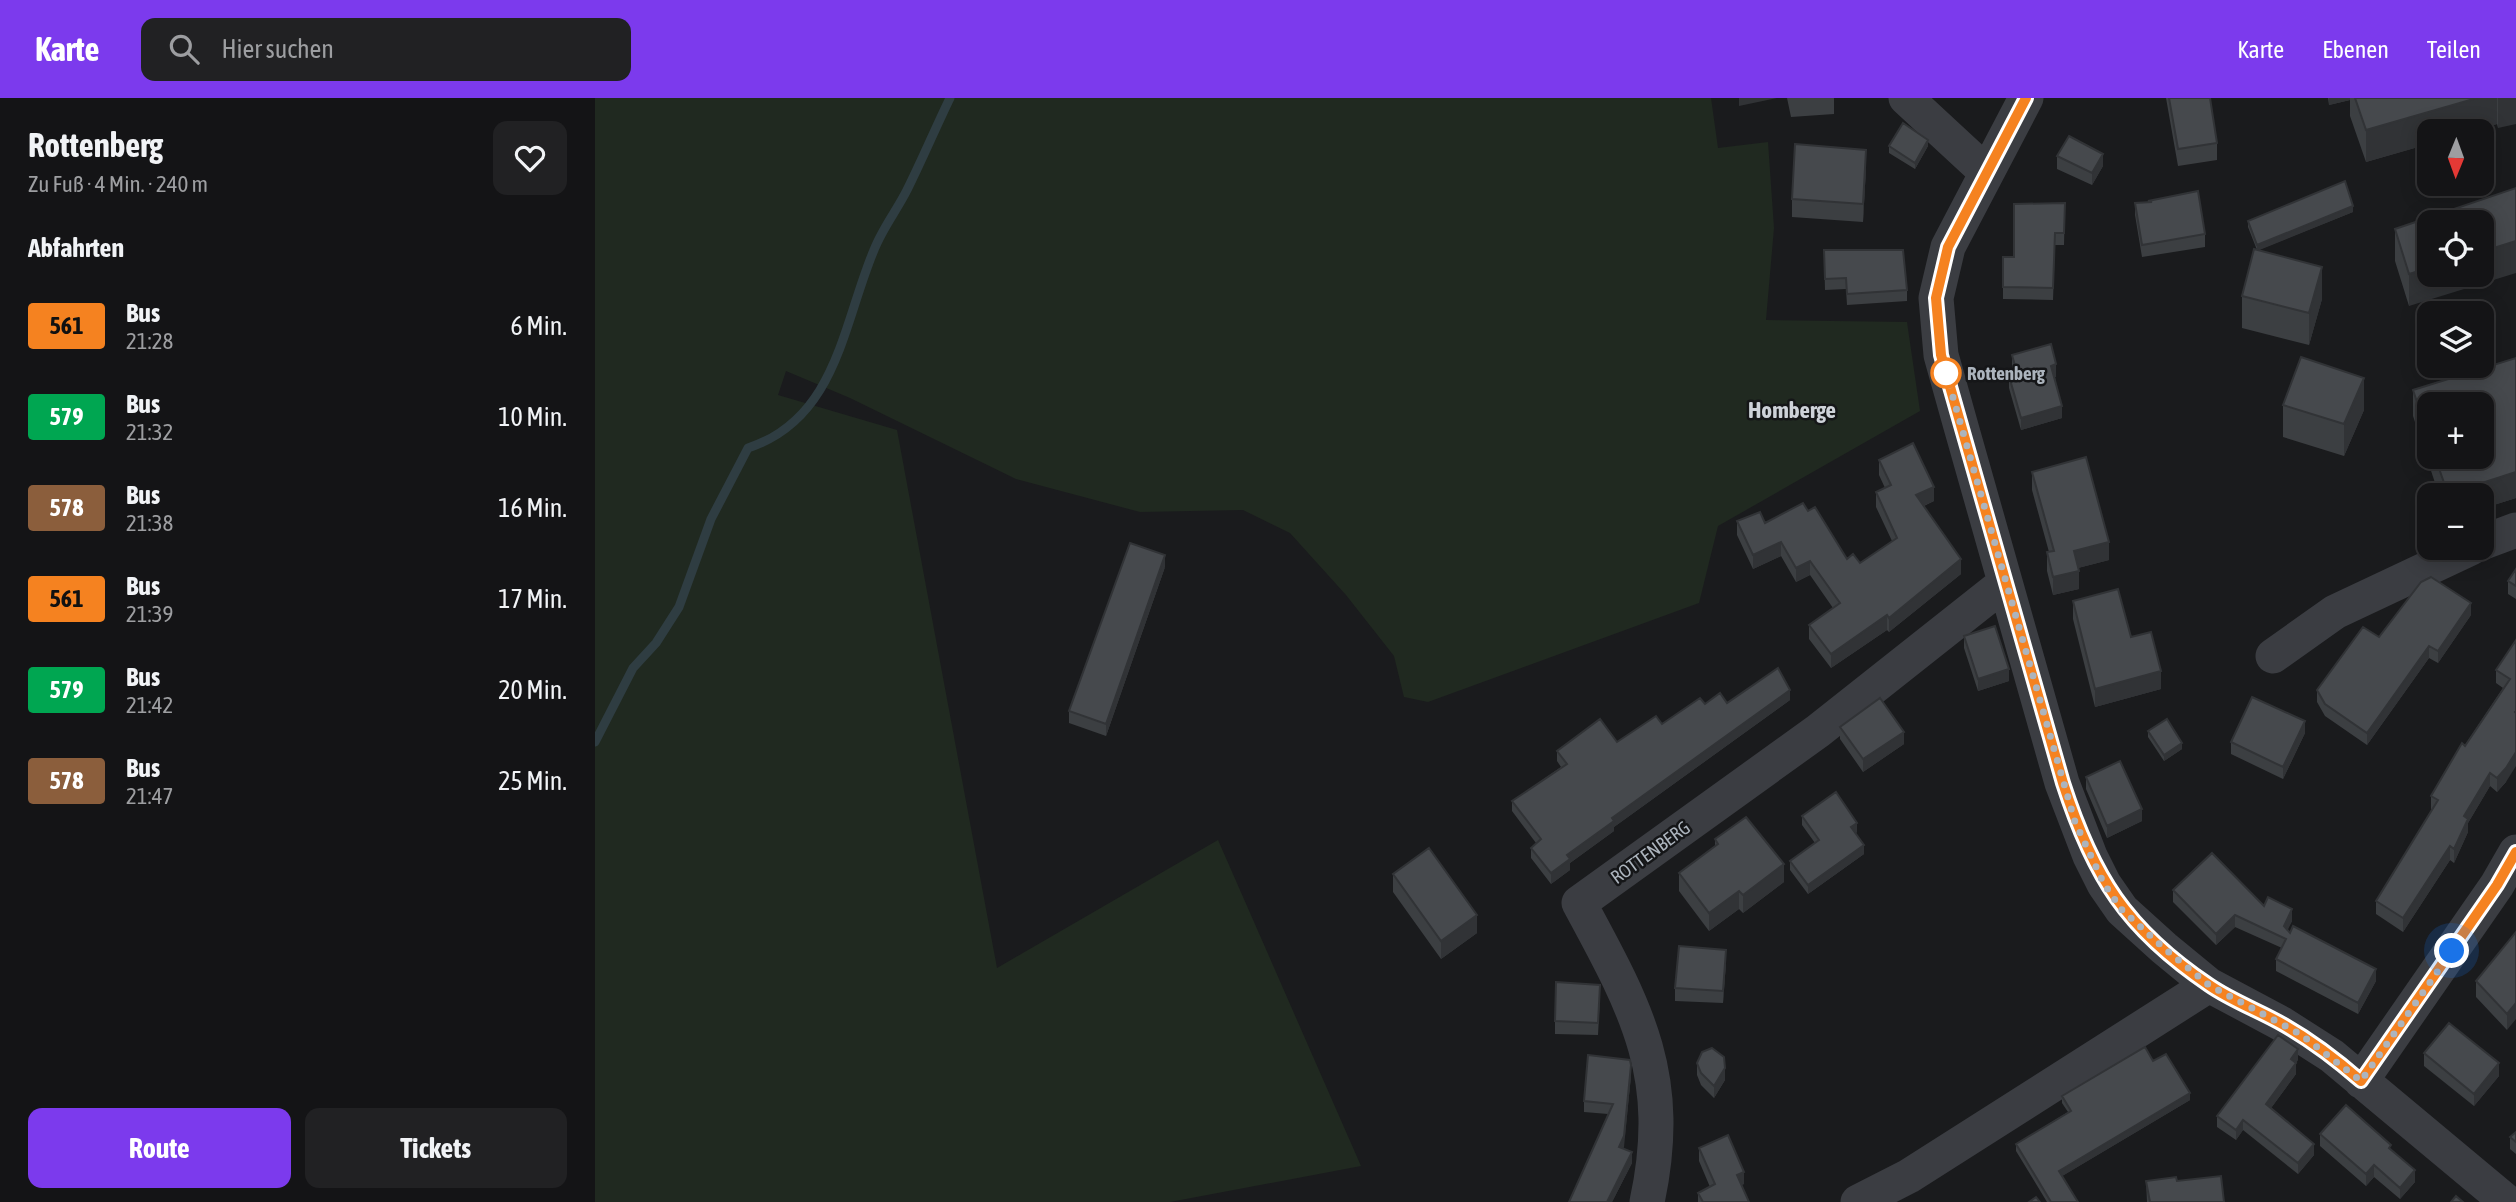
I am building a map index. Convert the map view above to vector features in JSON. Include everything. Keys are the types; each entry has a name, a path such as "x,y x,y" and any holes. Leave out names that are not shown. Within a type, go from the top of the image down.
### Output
{"street":[{"path":"1906,98 1986,172"},
{"path":"2026,98 1948,247 1936,298 1941,355 2075,822 2104,884 2122,910 2209,985 2300,1034 2507,1202"},
{"path":"2494,538 2516,530"},
{"path":"2273,656 2335,612 2446,560"},
{"name":"ROTTENBERG","path":"1647,1202 1656,1158 1658,1105 1646,1046 1629,994 1579,903 1818,731 2005,583"},
{"path":"2361,1081 2497,885 2516,852"},
{"path":"1858,1202 1909,1177 2209,985"}],"shaded area":[{"path":"595,98 1711,98 1718,148 1768,142 1774,228 1766,320 1907,322 1920,411 1718,526 1699,603 1428,702 1404,697 1394,656 1346,595 1290,533 1243,510 1140,512 1016,479 850,398 786,371 778,395 897,430 997,968 1218,840 1361,1166 1170,1202 595,1202"}],"building":[{"path":"2169,98 2210,98 2217,143 2178,149"},
{"path":"2355,98 2477,98 2366,130"},
{"path":"1903,123 1928,140 1915,163 1889,146"},
{"path":"2069,136 2103,154 2092,173 2057,156"},
{"path":"1795,144 1866,150 1863,204 1792,199"},
{"path":"2345,181 2353,206 2257,245 2248,221"},
{"path":"2516,188 2516,241 2494,248 2494,210 2451,210"},
{"path":"2198,191 2205,234 2142,245 2135,203 2152,202 2148,201"},
{"path":"2065,203 2064,233 2055,233 2053,288 2003,287 2003,257 2014,257 2014,204"},
{"path":"2417,222 2417,272 2409,274 2395,229"},
{"path":"2254,249 2322,267 2309,313 2242,296"},
{"path":"1824,250 1903,250 1907,290 1847,294 1846,278 1825,279"},
{"path":"2051,344 2056,364 2051,366 2062,406 2021,418 2009,376 2017,373 2012,355"},
{"path":"2301,357 2364,378 2344,424 2283,405"},
{"path":"2516,358 2516,472 2482,483 2444,483 2439,469 2494,469 2494,392 2417,392 2417,402 2413,390 2452,378 2494,378 2494,365"},
{"path":"1913,443 1934,487 1916,495 1961,559 1889,618 1887,615 1831,654 1809,625 1840,603 1810,561 1796,568 1781,542 1753,555 1737,521 1760,512 1765,523 1803,503 1808,511 1815,507 1847,559 1853,554 1860,563 1897,538 1876,492 1891,485 1879,460"},
{"path":"2086,457 2109,542 2074,551 2079,571 2053,577 2047,552 2054,551 2032,472"},
{"path":"1130,543 1165,555 1106,724 1069,711"},
{"path":"2516,569 2516,586 2508,581"},
{"path":"2431,577 2471,603 2438,651 2429,646 2367,733 2325,704 2317,690 2363,627 2379,637 2421,582"},
{"path":"2118,589 2131,637 2151,632 2161,671 2095,689 2073,601"},
{"path":"1995,626 2009,669 1978,679 1964,636"},
{"path":"2516,640 2516,752 2497,778 2490,773 2464,816 2468,819 2454,849 2450,846 2403,918 2376,901 2438,800 2431,796 2462,743 2465,746 2510,679 2496,670"},
{"path":"1778,668 1790,690 1612,818 1614,821 1567,855 1570,859 1551,873 1531,848 1541,839 1512,801 1567,764 1557,751 1600,719 1617,742 1656,716 1662,724 1700,698 1705,704 1720,693 1727,703"},
{"path":"2252,697 2305,721 2283,767 2231,742"},
{"path":"1880,698 1904,732 1863,759 1840,727"},
{"path":"2167,719 2182,743 2164,755 2148,731"},
{"path":"2120,761 2142,809 2107,826 2086,777"},
{"path":"1836,792 1857,823 1851,827 1864,845 1808,885 1790,861 1819,840 1802,816"},
{"path":"1746,817 1784,864 1743,895 1739,891 1709,913 1679,873 1718,844 1715,839"},
{"path":"1429,848 1477,915 1441,941 1393,874"},
{"path":"2212,853 2264,906 2268,897 2292,909 2284,926 2290,933 2293,926 2376,969 2358,1003 2276,959 2286,939 2235,915 2216,934 2173,890"},
{"path":"2516,932 2516,1003 2507,1014 2476,981"},
{"path":"1679,946 1726,950 1723,991 1675,988"},
{"path":"1556,982 1600,985 1598,1023 1555,1021"},
{"path":"2449,1023 2499,1063 2474,1094 2424,1053"},
{"path":"2278,1035 2298,1049 2291,1059 2296,1063 2266,1104 2314,1144 2298,1163 2243,1120 2236,1130 2217,1116"},
{"path":"2145,1047 2153,1061 2166,1054 2190,1093 2059,1171 2078,1202 2051,1202 2016,1144 2071,1111 2062,1096"},
{"path":"1712,1048 1724,1057 1725,1068 1714,1086 1701,1073 1697,1063 1702,1052"},
{"path":"1588,1055 1630,1060 1624,1136 1619,1147 1632,1152 1607,1202 1569,1202 1613,1104 1584,1101"},
{"path":"2346,1105 2415,1170 2400,1188 2374,1165 2366,1174 2320,1134"},
{"path":"1728,1135 1744,1172 1737,1175 1749,1202 1703,1202 1698,1193 1715,1184 1699,1148"},
{"path":"2221,1176 2224,1202 2150,1202 2146,1181"},
{"path":"2456,1196 2463,1202 2451,1202"}],"waterway":[{"path":"595,742 633,668 656,643 679,607 711,519 748,448 778,434 801,415 819,392 833,366 877,242 907,190 950,98"}],"bus line":[{"name":"561","path":"2026,98 1948,247 1936,298 1941,355 2033,684 2075,822 2104,884 2122,910 2209,985 2300,1034 2332,1056 2361,1081 2497,885 2516,852"}],"place":[{"name":"Rottenberg","path":"1946,373"}],"district":[{"name":"Homberge","path":"1792,410"}],"route":[{"path":"1946,373 2033,684 2075,822 2104,884 2122,910 2209,985 2300,1034 2332,1056 2361,1081 2452,951"}]}
